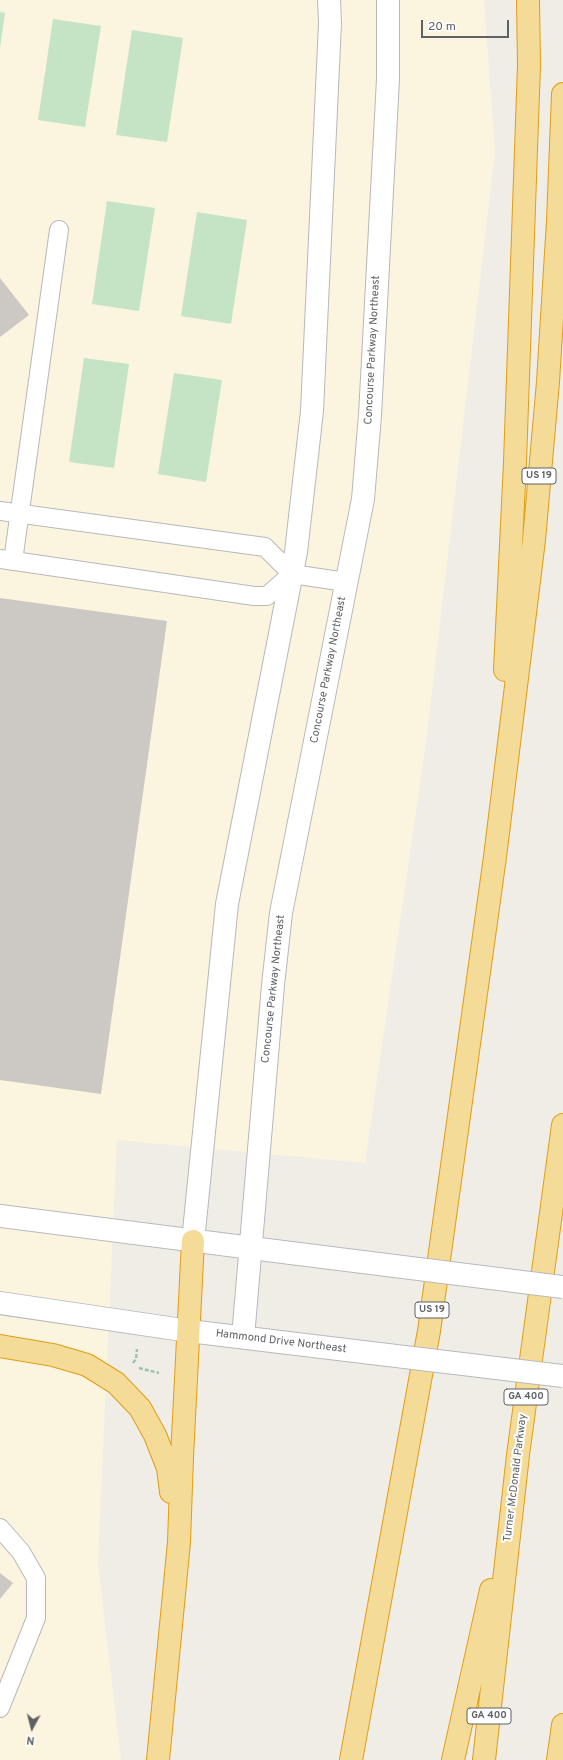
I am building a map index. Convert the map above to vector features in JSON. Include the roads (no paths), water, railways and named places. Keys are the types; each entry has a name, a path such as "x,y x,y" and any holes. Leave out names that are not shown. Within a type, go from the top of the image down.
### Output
{"highway":[{"path":"496,857 515,454 528,73 528,0"},
{"name":"US 19","path":"351,1760 429,1331 496,857 534,540 548,382 558,221 563,94"},
{"name":"Turner McDonald Parkway","path":"484,1760 518,1455 563,1125"},
{"path":"158,1760 179,1542 193,1241"},
{"path":"0,1346 53,1355 87,1365 116,1383 140,1408 155,1435 168,1468 179,1542"},
{"path":"453,1760 493,1584 518,1455"},
{"path":"558,1760 563,1725"}],"street":[{"path":"193,1241 227,904 296,552 312,411 330,31 329,0"},
{"name":"Concourse Parkway Northeast","path":"243,1337 273,985 281,913 363,500 370,415 388,79 388,0"},
{"path":"0,1216 563,1287"},
{"name":"Hammond Drive Northeast","path":"0,1303 189,1331 563,1376"}],"lane":[{"path":"59,230 20,514 7,560 267,596 292,574"},
{"path":"0,511 265,547 292,574 346,582"},
{"path":"0,1528 21,1552 36,1578 36,1618 0,1708"}]}
